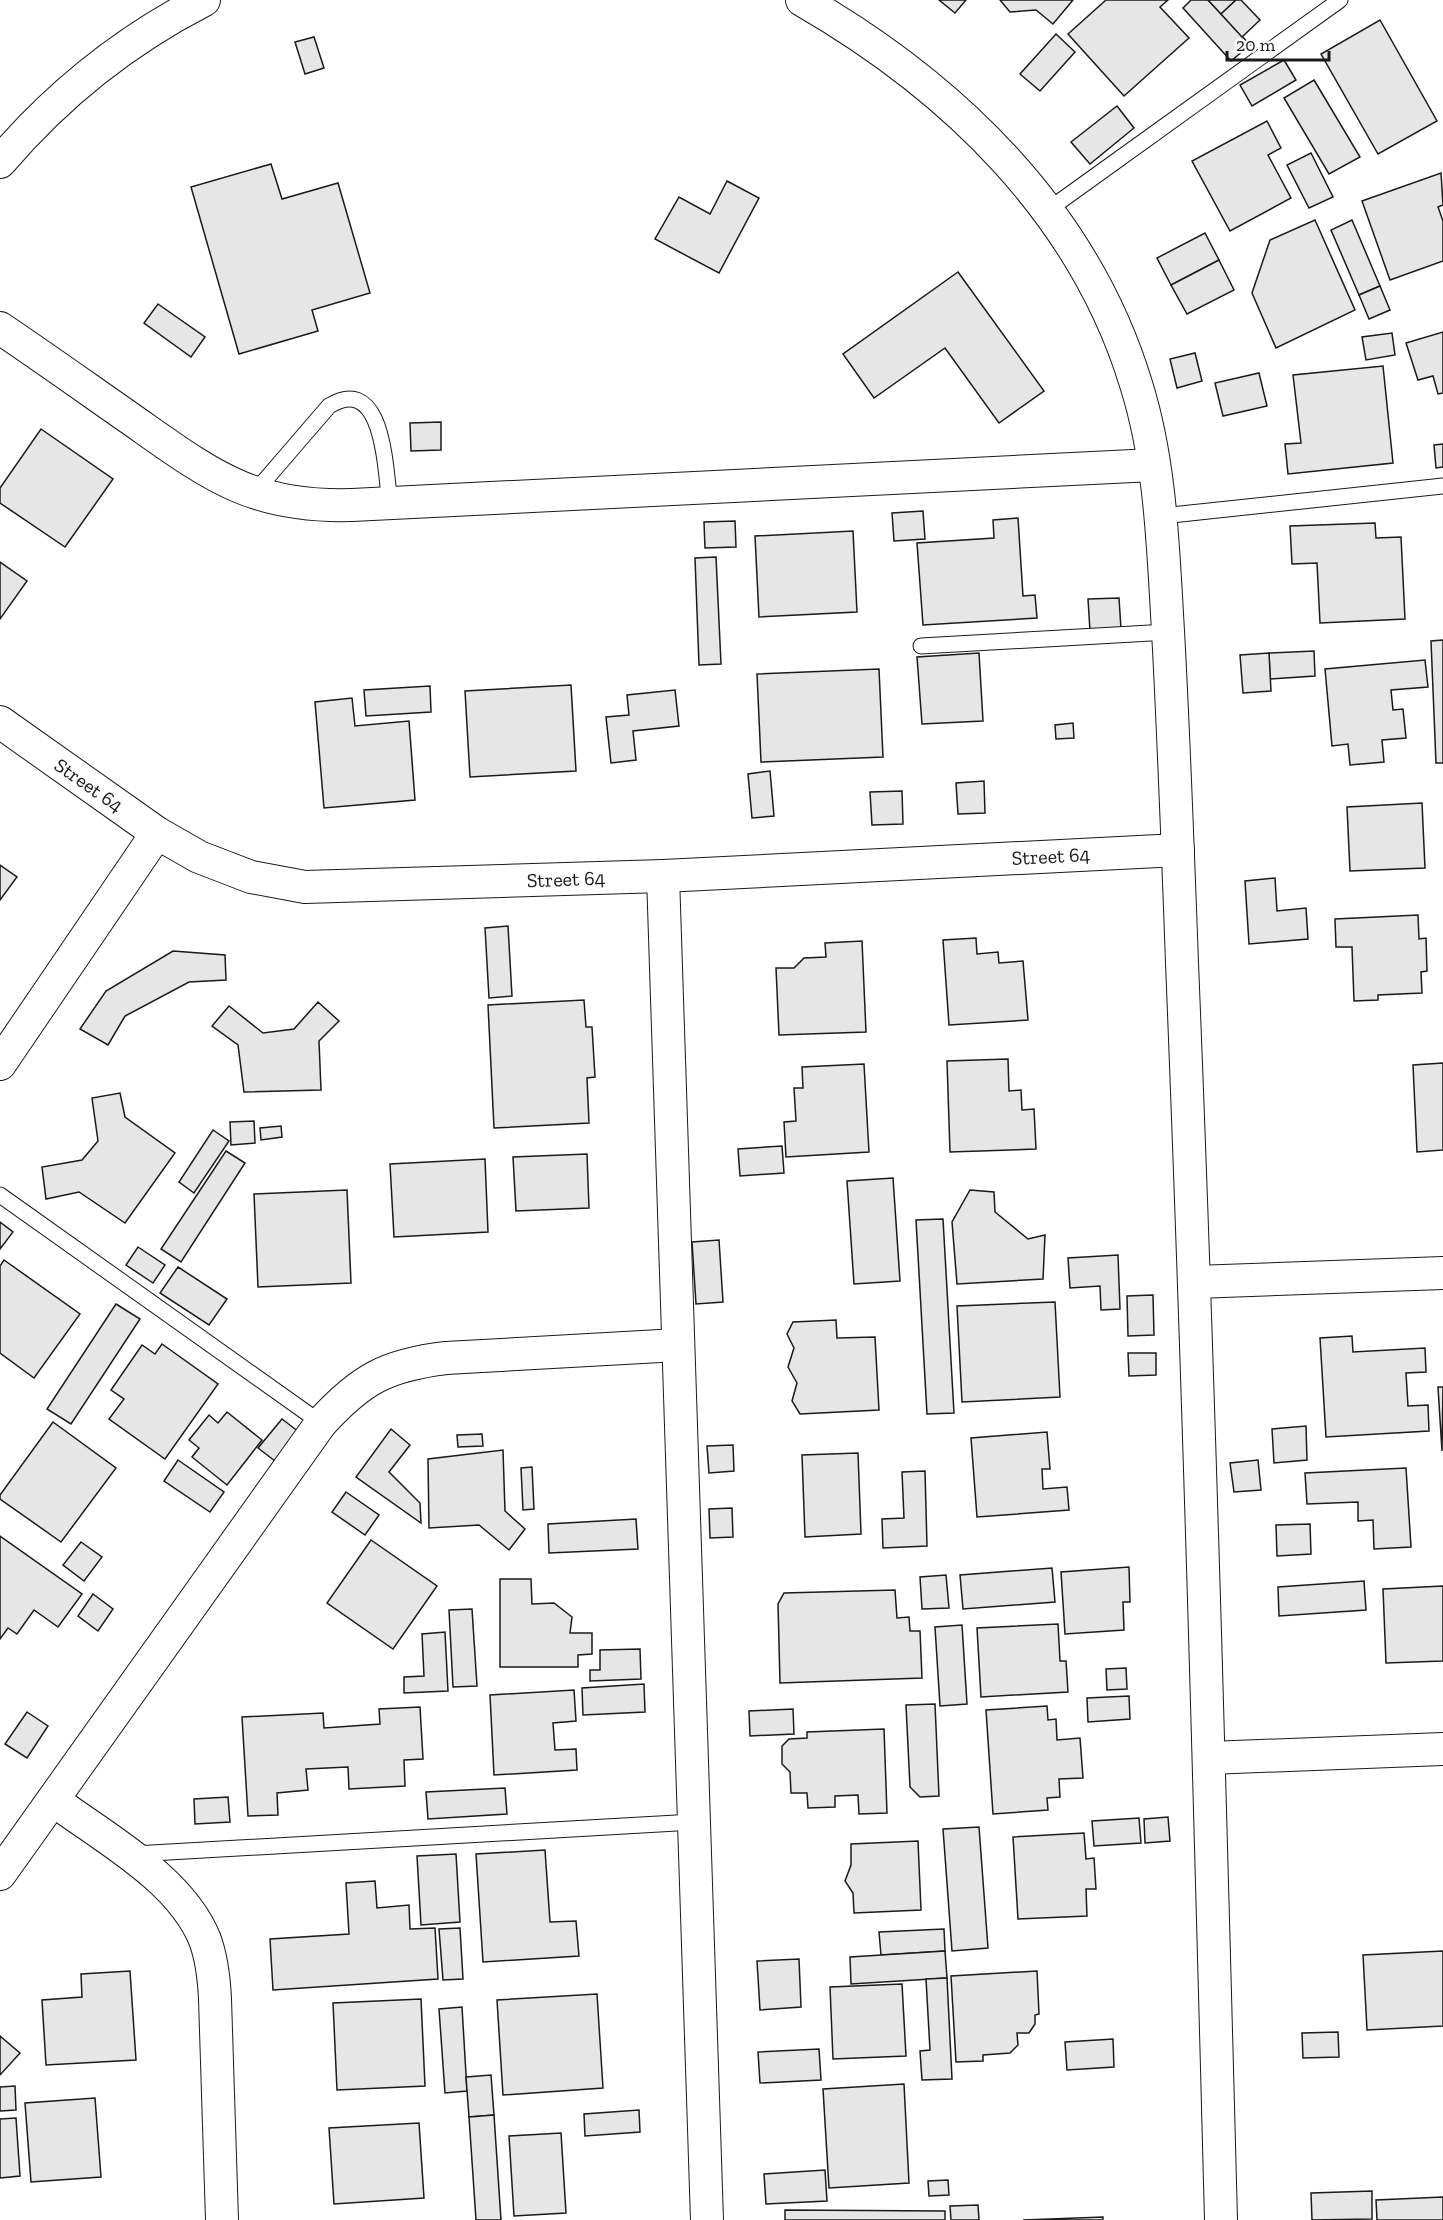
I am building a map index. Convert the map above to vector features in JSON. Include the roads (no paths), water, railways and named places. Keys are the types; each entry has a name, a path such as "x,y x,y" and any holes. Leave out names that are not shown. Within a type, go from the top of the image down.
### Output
{"street":[{"path":"0,162 20,139 82,79 160,10 204,0"},
{"path":"802,0 861,36 960,112 1010,162 1048,210 1084,266 1114,325 1137,386 1153,465 1162,516 1168,632 1195,1282 1221,2220"},
{"path":"0,328 187,460 216,477 254,493 302,504 390,503 1153,465"},
{"name":"Street 64","path":"0,722 157,833 225,869 277,883 305,887 663,876 1178,850"},
{"path":"0,1064 157,833"},
{"path":"663,876 707,2220"},
{"path":"1195,1282 1443,1273"},
{"path":"0,1874 321,1423 345,1396 375,1376 410,1362 678,1345"},
{"path":"1209,1758 1443,1749"},
{"path":"52,1800 127,1854 170,1889 190,1912 204,1939 213,1969 222,2220"}],"lane":[{"path":"1048,210 1340,0"},
{"path":"254,493 329,406 337,401 354,400 370,409 378,424 390,503"},
{"path":"1162,516 1443,486"},
{"path":"921,646 1168,632"},
{"path":"0,1195 321,1423"},
{"path":"127,1854 694,1822"}]}
